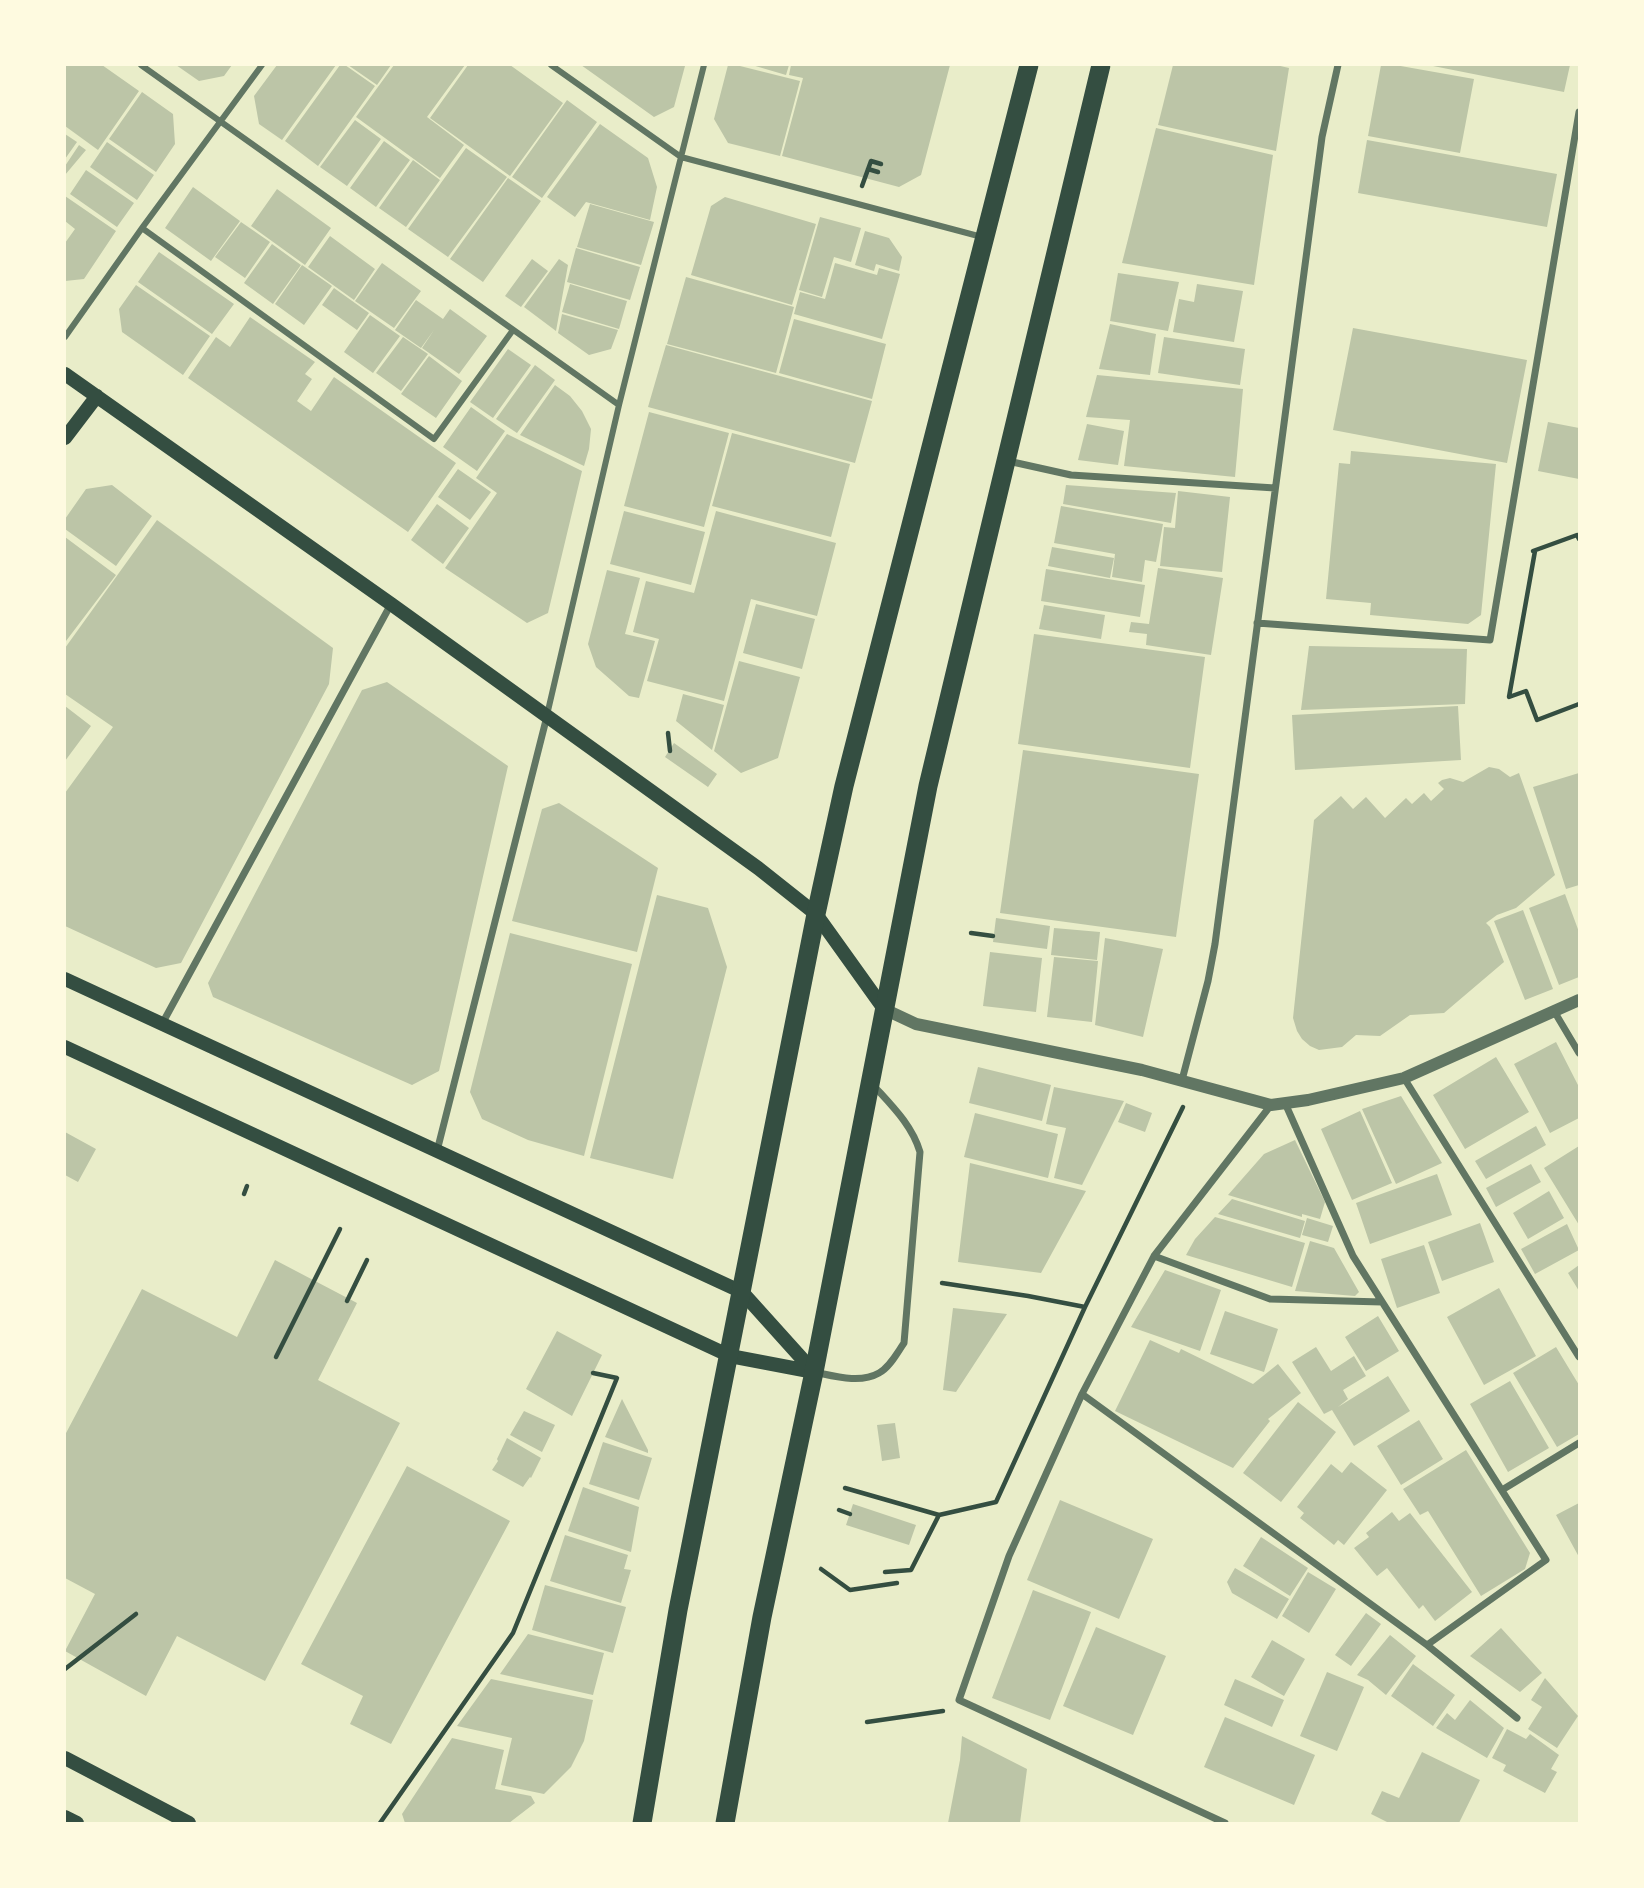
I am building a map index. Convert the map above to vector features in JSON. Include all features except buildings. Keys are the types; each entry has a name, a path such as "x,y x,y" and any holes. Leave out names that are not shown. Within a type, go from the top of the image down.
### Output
{"highway":[{"path":"642,1823 678,1610 816,914 844,786 1030,65"},
{"path":"725,1823 762,1617 814,1372 928,786 1101,65"}],"main road":[{"path":"65,374 547,715 758,868 816,914 884,1009"},
{"path":"65,438 97,396"},
{"path":"65,979 742,1292 814,1372"},
{"path":"65,1047 730,1356 814,1372"},
{"path":"65,1758 189,1823"},
{"path":"65,1817 77,1823"}],"street":[{"path":"141,65 619,405"},
{"path":"65,337 262,65"},
{"path":"551,65 681,157 984,238"},
{"path":"437,1151 547,715 619,405 704,65"},
{"path":"1182,1080 1215,944 1322,137 1338,65"},
{"path":"1257,624 1490,640 1579,112"},
{"path":"142,228 435,439 513,330"},
{"path":"1006,461 1072,475 1275,488"},
{"path":"162,1024 391,604"},
{"path":"884,1009 916,1024 1182,1080 1270,1105 1308,1100 1404,1078 1579,1000"},
{"path":"1554,1011 1579,1053"},
{"path":"1404,1078 1579,1357"},
{"path":"814,1372 848,1378 880,1373 904,1343 920,1152 907,1123 870,1082"},
{"path":"1285,1103 1353,1256 1546,1560 1427,1645"},
{"path":"1224,1823 959,1700 1009,1556 1082,1394 1154,1256 1270,1105"},
{"path":"1154,1256 1270,1299 1382,1302"},
{"path":"1082,1394 1427,1645 1517,1718"},
{"path":"1502,1490 1579,1443"}],"path":[{"path":"856,203 871,161 881,164"},
{"path":"868,169 878,172"},
{"path":"1506,546 1535,551 1577,535 1579,539"},
{"path":"1535,551 1509,697 1526,691 1537,720 1579,704"},
{"path":"668,733 670,751"},
{"path":"971,933 993,936"},
{"path":"845,1488 939,1515 996,1502 1085,1307 1183,1107"},
{"path":"244,1194 247,1186"},
{"path":"276,1357 340,1229"},
{"path":"347,1301 367,1260"},
{"path":"942,1283 1085,1307"},
{"path":"380,1823 513,1633 617,1378 593,1373"},
{"path":"839,1510 850,1514"},
{"path":"885,1572 911,1570 939,1515"},
{"path":"821,1569 850,1590 897,1583"},
{"path":"65,1669 136,1614"},
{"path":"867,1722 945,1711"}]}
